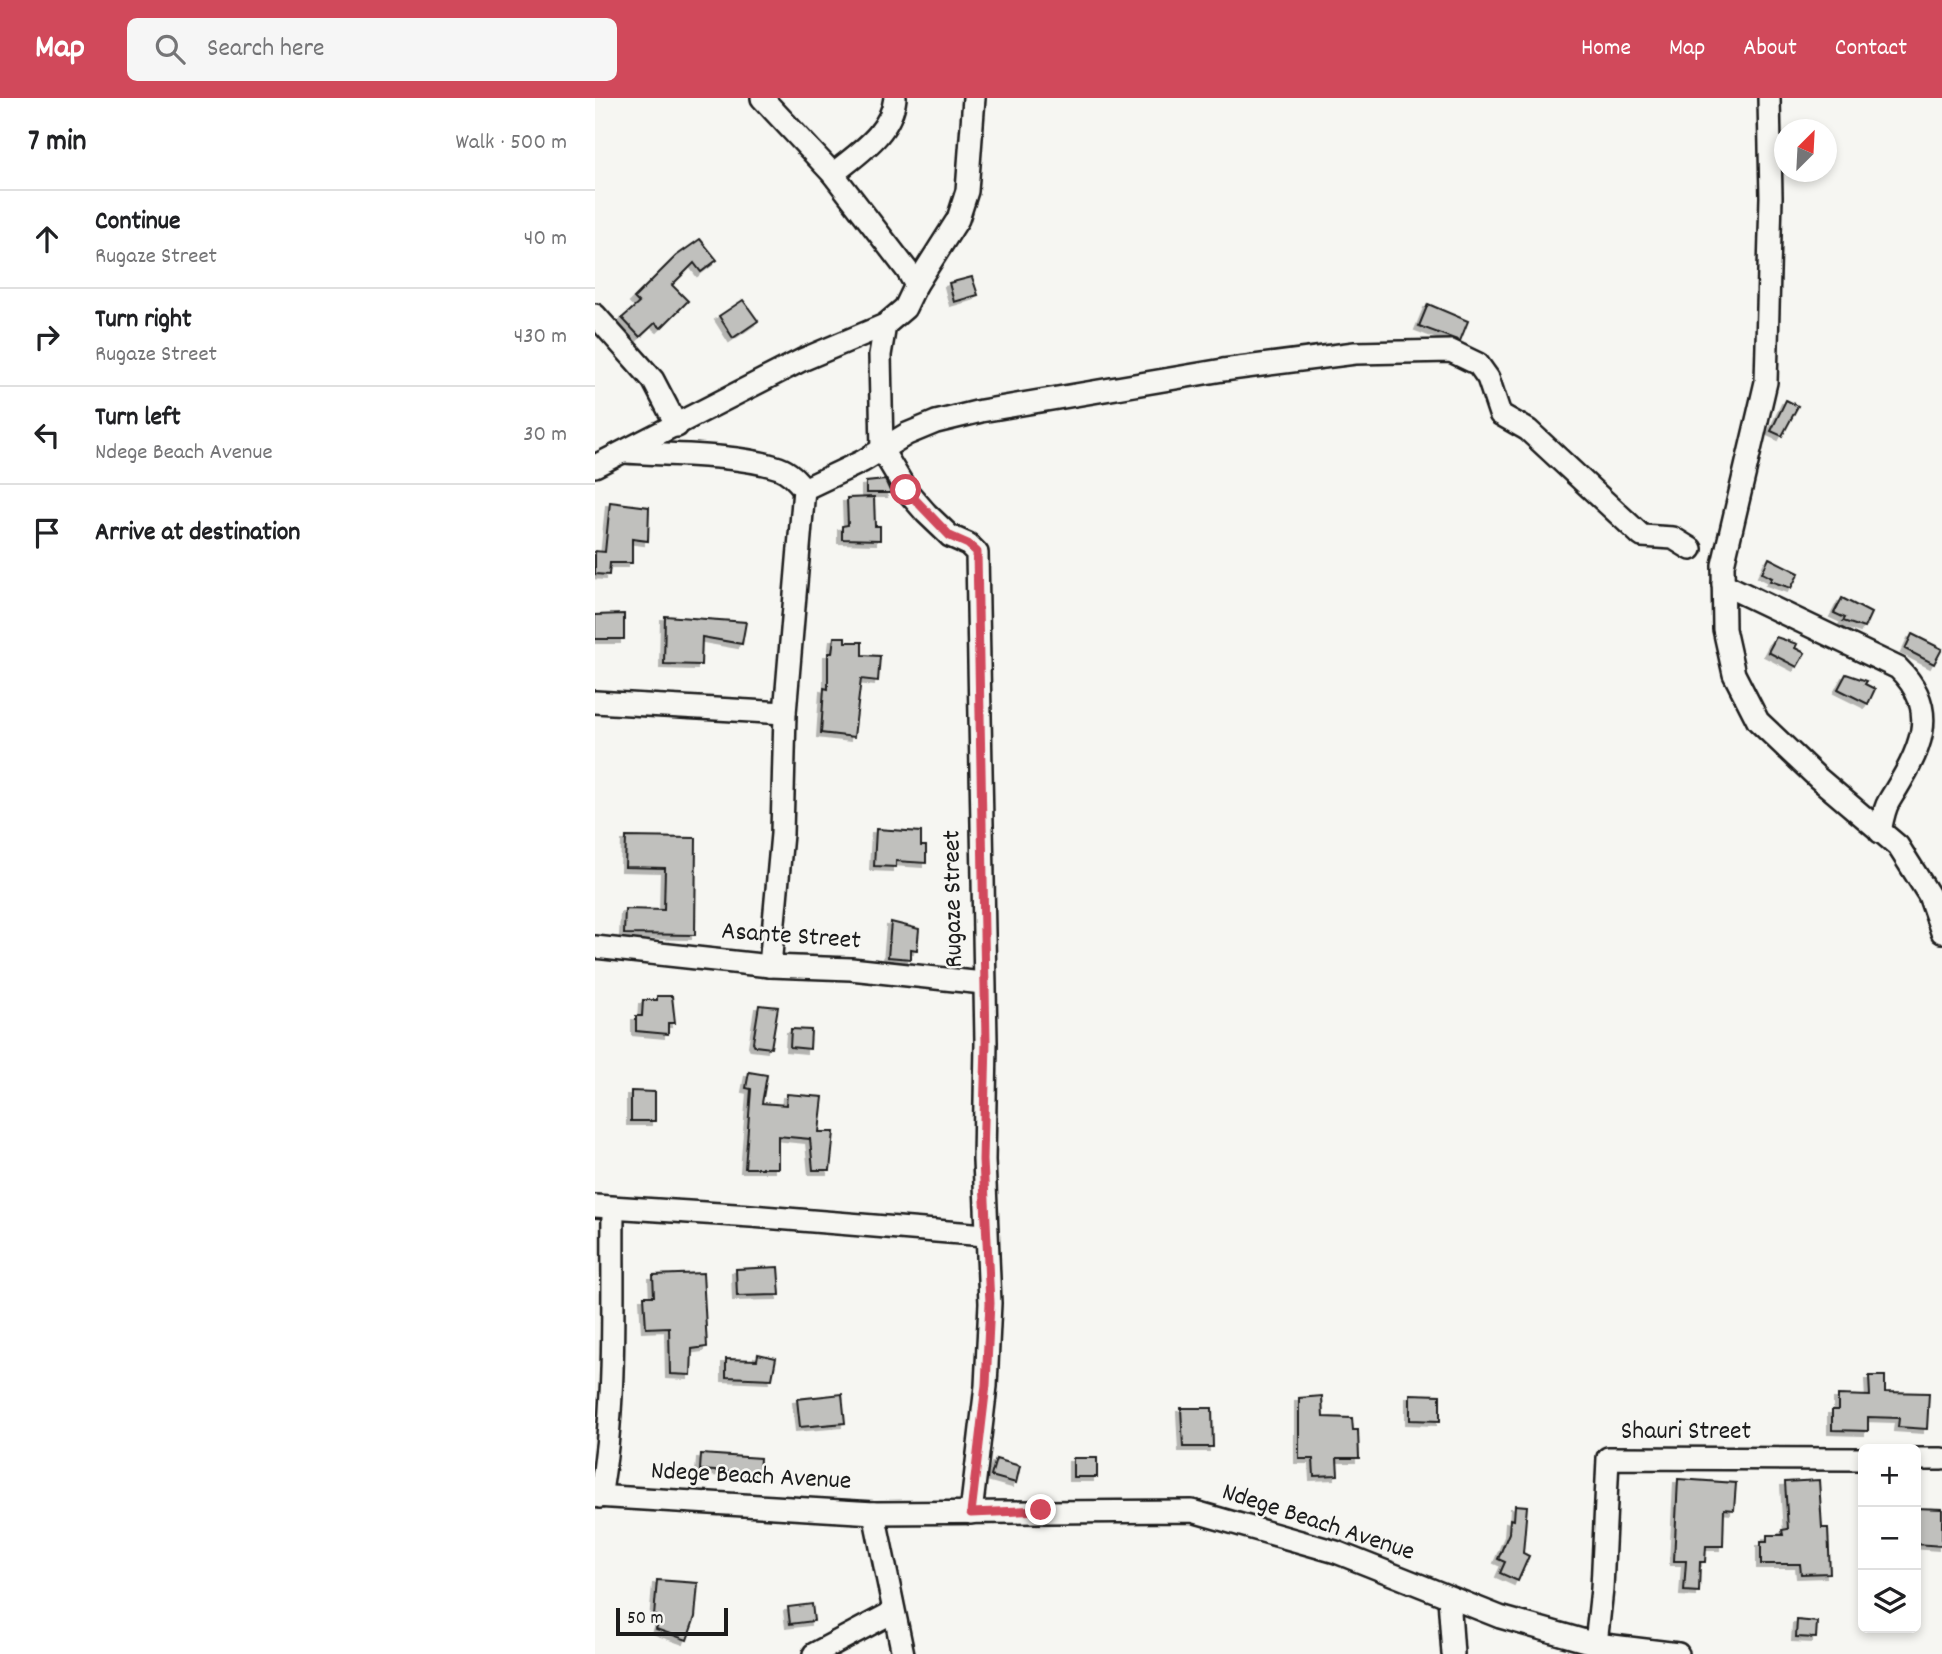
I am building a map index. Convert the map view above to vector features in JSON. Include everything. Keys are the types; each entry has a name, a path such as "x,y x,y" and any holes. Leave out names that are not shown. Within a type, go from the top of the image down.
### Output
{"street":[{"path":"762,98 833,174 916,285"},
{"path":"833,174 883,130 891,117 895,98"},
{"path":"595,466 803,360 885,324 905,308 916,285 958,219 967,191 974,98"},
{"path":"1769,98 1771,197 1766,382 1723,565 1724,629 1734,674 1758,721 1898,846 1916,870 1929,895 1942,932"},
{"path":"595,315 653,380 677,426"},
{"name":"Rugaze Street","path":"885,324 880,355 882,450 906,490 926,513 950,536 968,544 977,552 986,1042 985,1235 990,1303 986,1372 971,1513"},
{"path":"804,489 936,422 1236,368 1355,353 1451,351 1478,364 1487,378 1500,414 1528,430 1642,536 1673,538 1691,549"},
{"path":"625,452 720,459 780,468 793,476 804,489 785,713 782,834 769,967"},
{"path":"1723,584 1898,668 1921,681 1930,694 1937,715 1930,740 1887,803 1880,832"},
{"path":"595,702 785,713"},
{"name":"Asante Street","path":"595,947 769,967 851,969 983,983"},
{"path":"597,1497 610,1442 613,1398 604,1207 985,1235"},
{"name":"Shauri Street","path":"1596,1644 1602,1589 1608,1458 1858,1459"},
{"path":"1921,1459 1942,1459"},
{"name":"Ndege Beach Avenue","path":"597,1497 874,1513 1192,1511 1336,1552 1449,1598 1596,1644 1678,1654"},
{"path":"874,1513 903,1654"},
{"path":"1449,1598 1454,1654"},
{"path":"814,1654 893,1612"}],"building":[{"path":"700,239 717,260 701,272 694,263 672,285 688,301 661,328 655,323 640,337 622,318 639,303 634,298 676,256"},
{"path":"972,277 978,295 954,302 949,283"},
{"path":"743,300 758,321 733,338 719,316"},
{"path":"1428,304 1468,321 1460,341 1419,326"},
{"path":"1786,400 1798,406 1782,436 1771,431"},
{"path":"885,480 891,493 866,493 866,482"},
{"path":"874,497 875,526 880,526 880,540 842,539 842,526 848,525 847,498"},
{"path":"610,502 649,507 648,541 632,539 632,563 610,563 609,575 595,574 595,551 605,552"},
{"path":"1769,558 1799,573 1791,588 1770,581 1772,578 1762,573"},
{"path":"1842,598 1871,613 1864,628 1843,621 1845,618 1834,613"},
{"path":"624,614 624,639 595,639 595,615"},
{"path":"665,616 746,622 742,644 702,637 701,665 664,664"},
{"path":"1912,634 1942,649 1934,664 1905,649"},
{"path":"834,637 845,637 845,642 862,642 862,655 880,656 878,681 861,679 854,737 821,733 824,688 828,689 828,653 832,653"},
{"path":"1776,637 1797,644 1795,648 1805,653 1797,667 1768,652"},
{"path":"1846,674 1867,681 1865,684 1875,689 1868,704 1838,689"},
{"path":"876,829 921,832 921,846 926,846 926,863 896,861 896,867 874,866"},
{"path":"626,837 696,838 695,935 624,934 625,909 664,910 665,868 625,867"},
{"path":"891,922 919,929 917,950 911,949 911,959 888,957"},
{"path":"657,996 672,996 675,1023 668,1023 668,1034 636,1031 636,1016 642,1016 643,1000 657,1000"},
{"path":"759,1005 778,1007 771,1048 755,1046 753,1042"},
{"path":"791,1029 811,1030 810,1049 790,1047"},
{"path":"749,1072 767,1075 762,1103 786,1105 787,1094 823,1097 819,1132 834,1132 830,1170 813,1170 810,1139 778,1136 778,1168 745,1168 751,1089 746,1088"},
{"path":"631,1091 655,1092 655,1121 631,1121"},
{"path":"778,1267 780,1295 737,1296 736,1269"},
{"path":"703,1273 707,1347 692,1349 691,1375 670,1374 669,1327 646,1328 644,1296 654,1296 653,1275"},
{"path":"758,1354 776,1358 772,1379 726,1377 726,1359 757,1360"},
{"path":"1869,1376 1885,1376 1885,1392 1929,1393 1927,1429 1898,1427 1899,1418 1868,1417 1868,1431 1832,1430 1832,1410 1838,1410 1838,1395 1870,1396"},
{"path":"842,1394 845,1423 800,1427 797,1399"},
{"path":"1410,1394 1440,1395 1440,1421 1410,1420"},
{"path":"1322,1396 1323,1417 1352,1418 1353,1430 1358,1430 1359,1458 1337,1458 1338,1475 1314,1476 1313,1459 1299,1459 1299,1398"},
{"path":"1181,1408 1212,1408 1213,1447 1183,1447"},
{"path":"701,1454 760,1458 759,1474 700,1470"},
{"path":"1073,1458 1097,1458 1097,1477 1073,1477"},
{"path":"996,1459 1020,1466 1016,1483 991,1476"},
{"path":"1678,1479 1736,1483 1734,1510 1724,1509 1723,1546 1706,1546 1705,1562 1700,1562 1699,1592 1684,1591 1686,1561 1674,1561"},
{"path":"1819,1480 1822,1528 1828,1528 1830,1573 1801,1574 1800,1564 1761,1564 1761,1542 1767,1542 1767,1535 1783,1535 1782,1530 1788,1529 1785,1482"},
{"path":"1515,1505 1527,1506 1523,1553 1529,1556 1518,1581 1500,1573 1505,1562 1498,1559 1509,1533 1510,1519 1514,1520"},
{"path":"1921,1508 1942,1509 1942,1546 1921,1544"},
{"path":"657,1580 698,1583 695,1617 687,1640 656,1629 660,1617 654,1616"},
{"path":"812,1604 814,1621 790,1624 788,1607"},
{"path":"1797,1620 1817,1622 1816,1638 1796,1637"}],"route":[{"path":"906,490 950,536 975,548 977,552 986,1042 983,1160 990,1303 986,1385 971,1513 1041,1510"}]}
